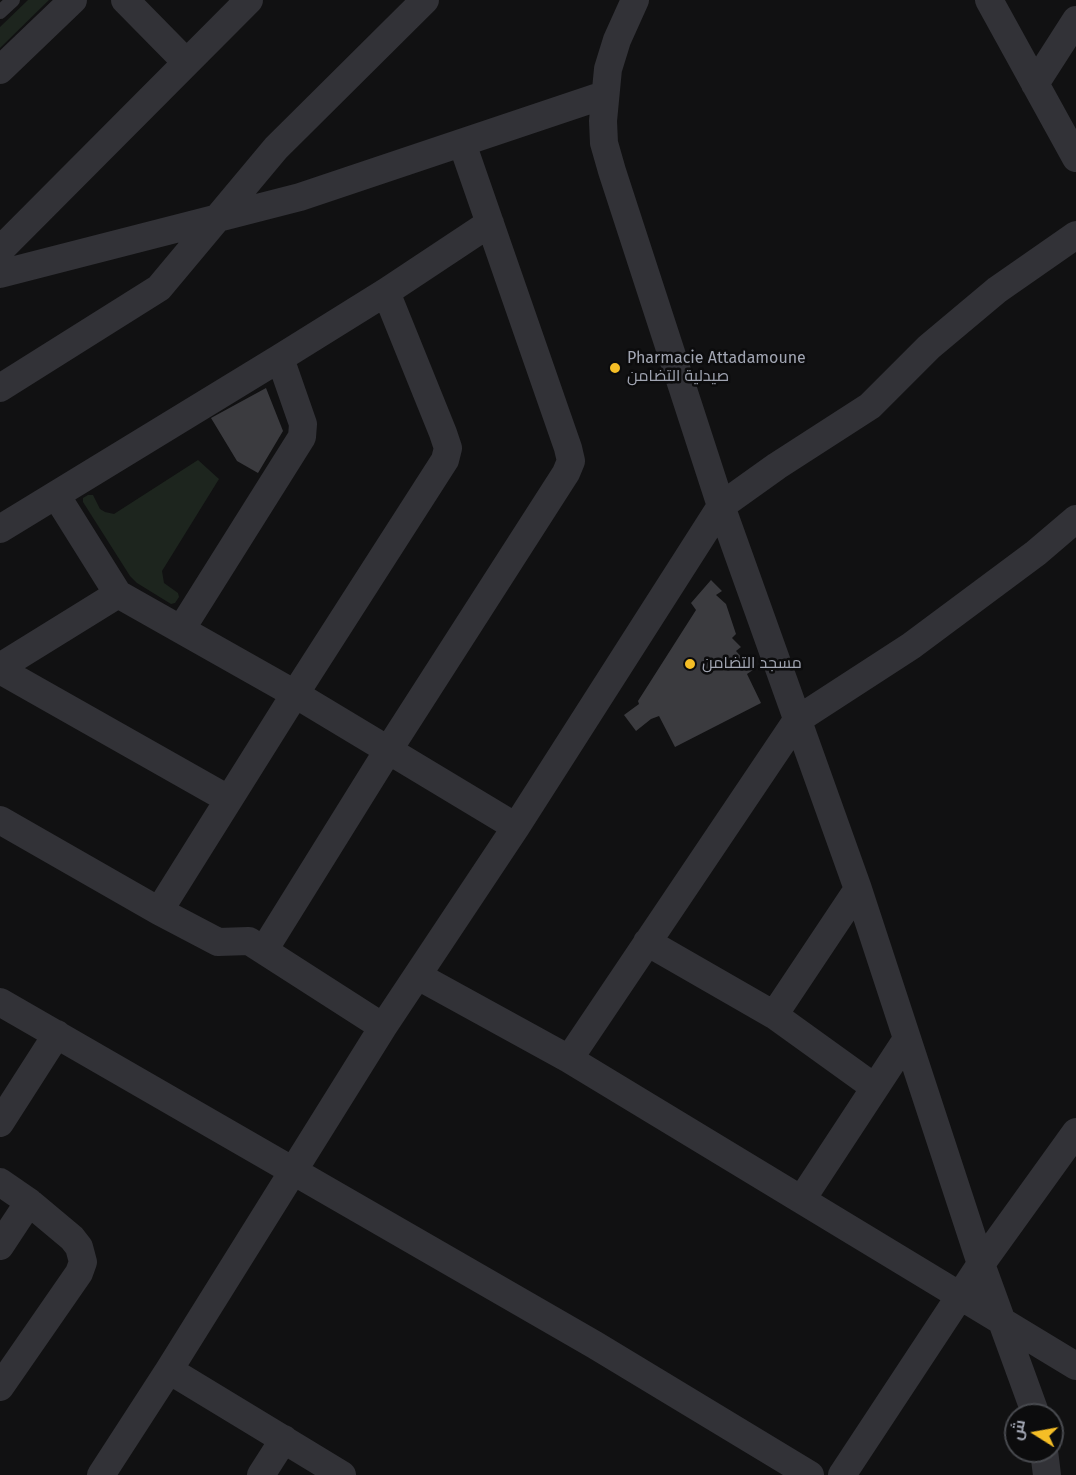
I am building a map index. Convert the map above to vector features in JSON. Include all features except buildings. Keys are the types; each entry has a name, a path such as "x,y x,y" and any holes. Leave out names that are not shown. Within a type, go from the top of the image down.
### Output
{"street":[{"path":"0,70 73,0"},
{"path":"125,0 186,62"},
{"path":"0,250 249,0"},
{"path":"0,388 159,288 276,148 425,0"},
{"path":"635,0 617,40 608,69 604,95 604,143 609,162 721,506 858,889 981,1264 1032,1403"},
{"path":"989,0 1076,158"},
{"path":"1035,84 1076,20"},
{"path":"0,274 300,197 604,95"},
{"path":"264,950 389,749 566,473 571,461 462,143"},
{"path":"0,529 386,292 490,223"},
{"path":"101,1475 383,1027 516,827 721,506 777,466 870,406 929,347 988,297 1076,235"},
{"path":"159,911 445,460 447,448 443,433 386,292"},
{"path":"182,628 302,437 303,424 280,358"},
{"path":"56,495 118,594 182,628 389,749 516,827"},
{"path":"570,1059 797,720 910,646 1036,553 1076,519"},
{"path":"118,594 0,668 228,799"},
{"path":"0,820 218,942 249,941 383,1027"},
{"path":"774,1015 858,889"},
{"path":"647,942 774,1015 874,1086"},
{"path":"418,976 570,1059 1076,1366"},
{"path":"0,1002 595,1345 810,1475"},
{"path":"0,1123 57,1034"},
{"path":"802,1199 874,1086 907,1039"},
{"path":"842,1475 981,1264 1076,1132"},
{"path":"0,1182 29,1202 72,1238 79,1247 82,1262 79,1273 0,1387"},
{"path":"0,1246 29,1202"},
{"path":"169,1370 342,1475"},
{"path":"261,1475 284,1439"}],"lane":[{"path":"0,12 13,0"}],"shaded area":[{"path":"28,0 49,0 0,48 0,27"},
{"path":"198,460 219,479 162,571 164,583 178,593 179,597 175,603 171,604 137,583 130,576 83,502 83,498 93,495 100,509 114,514"}],"place":[{"name":"Pharmacie Attadamoune صيدلية التضامن","path":"615,368"},
{"name":"مسجد التضامن","path":"690,664"}]}
